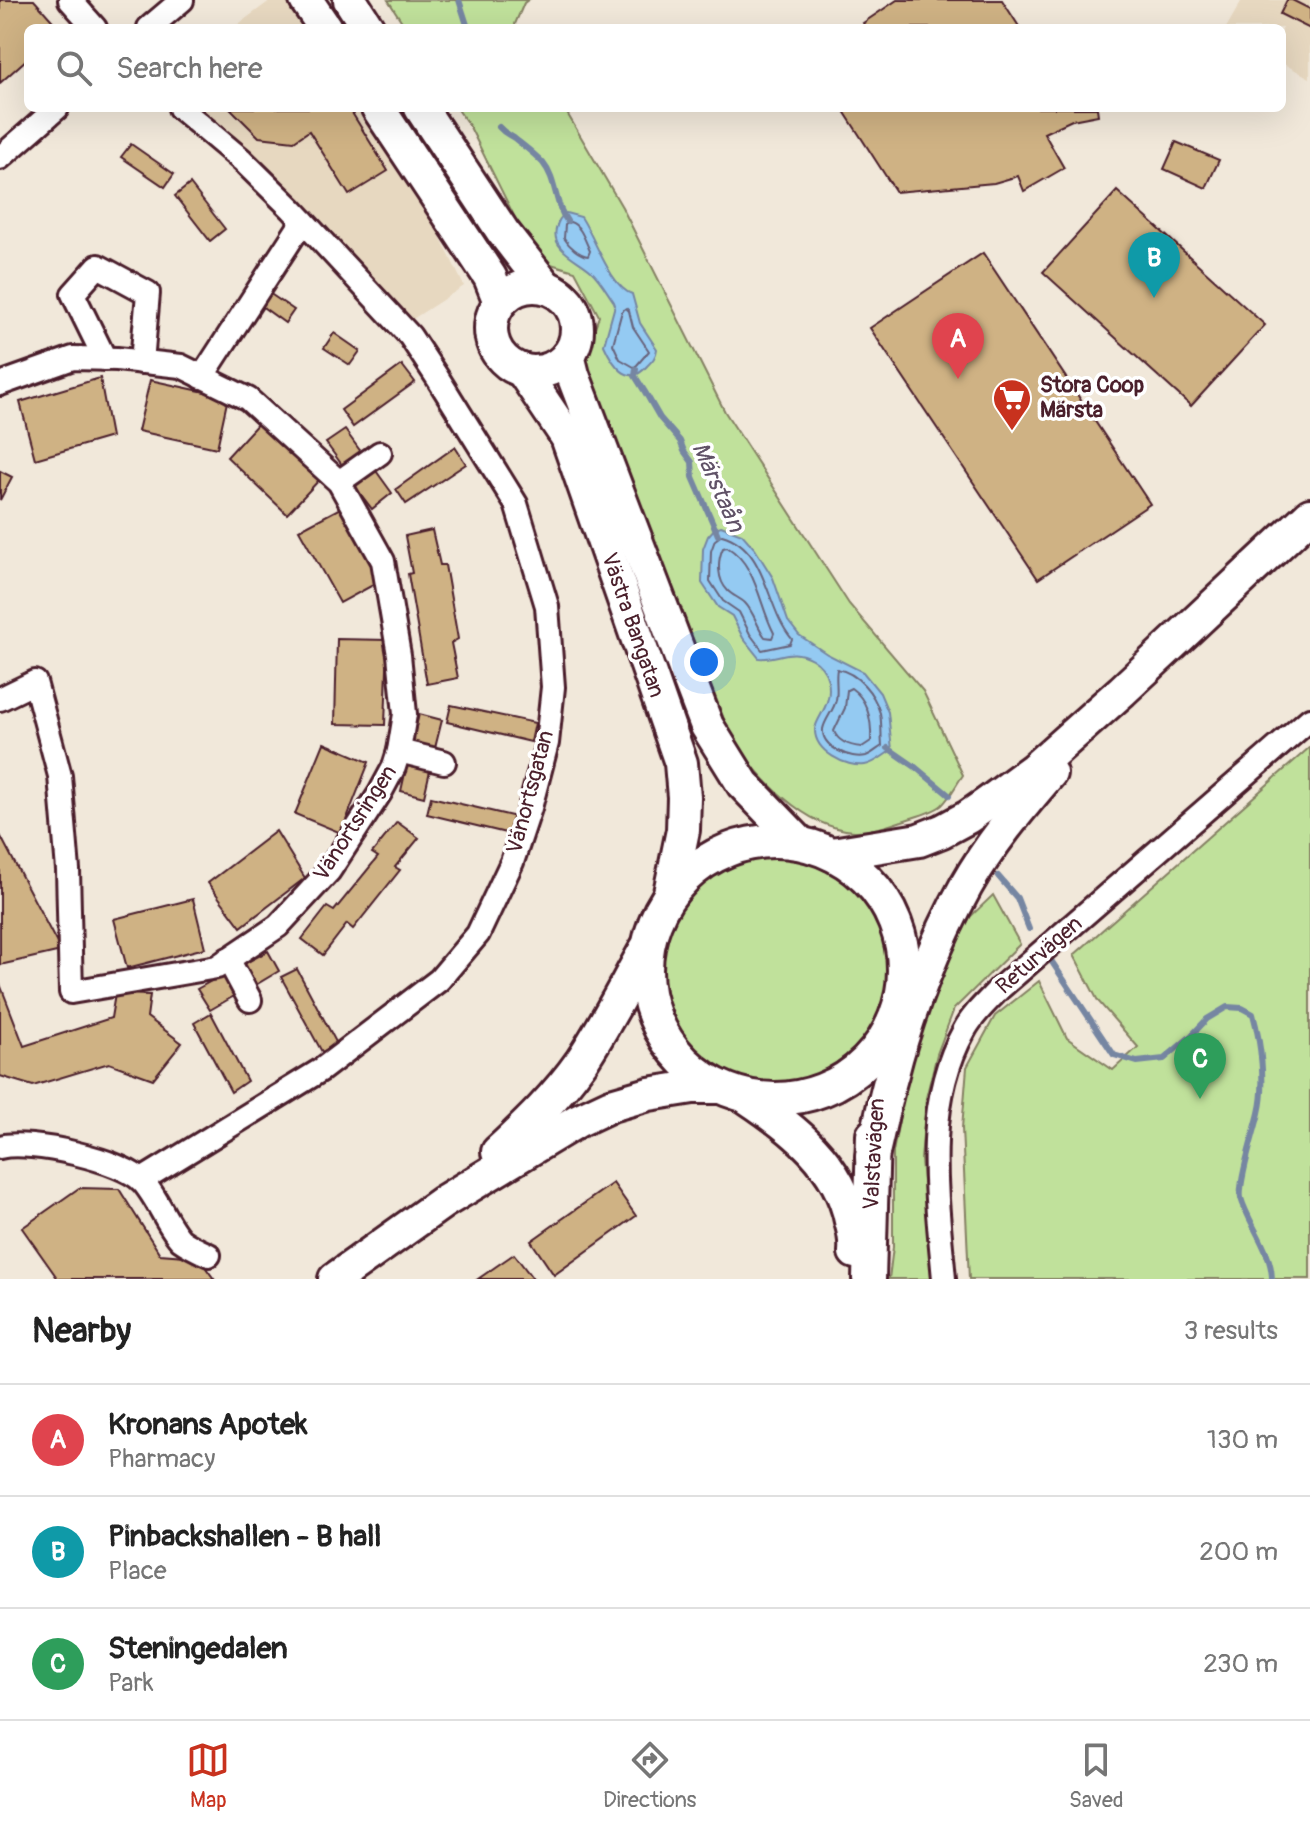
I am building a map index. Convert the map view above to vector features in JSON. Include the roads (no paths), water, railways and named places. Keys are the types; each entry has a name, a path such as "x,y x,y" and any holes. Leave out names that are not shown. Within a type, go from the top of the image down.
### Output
{"street":[{"path":"70,0 91,24"},
{"path":"154,24 182,0"},
{"path":"306,0 322,24"},
{"path":"350,0 365,24"},
{"path":"0,158 52,112"},
{"name":"Vänortsgatan","path":"142,1180 321,1070 439,980 478,934 512,862 530,808 547,743 553,687 547,606 516,504 410,336 298,215 242,160 185,112"},
{"path":"381,112 490,277 500,302 513,291 529,285 546,287"},
{"name":"Västra Bangatan","path":"424,112 503,232 546,287 561,294 572,307 577,323 576,340 568,355 573,375 707,726 743,784 800,843"},
{"path":"202,377 298,215"},
{"path":"105,359 73,294 98,266 148,293 142,362"},
{"name":"Västra Bangatan","path":"500,302 493,317 491,334 496,350 507,363 522,370 567,437 681,763 683,830 669,895"},
{"path":"522,370 539,372 556,367 568,355"},
{"name":"Vänortsringen","path":"0,384 73,358 105,359 181,366 248,399 339,482 383,561 399,655 405,714 394,767 380,793 329,871 278,926 217,967 71,992 68,870 60,776 35,682 0,699"},
{"path":"339,482 380,453"},
{"path":"832,854 919,840 968,817 1034,769 1310,515"},
{"path":"872,1157 892,1071 917,995 966,886 1009,821 1122,691"},
{"name":"Returvägen","path":"944,1279 936,1163 937,1129 941,1095 964,1030 999,989 1310,719"},
{"path":"399,751 444,762"},
{"path":"335,1279 443,1202 577,1121 611,1105 649,1094 693,1087 771,1100 795,1098 841,1082 877,1050 890,1030 904,982 948,888 994,815 1034,769"},
{"path":"443,1202 532,1121 582,1061 647,946 659,911 669,895 689,873 713,856 741,845 770,841 800,843 832,854 849,864 864,876 888,907 902,943 904,982"},
{"path":"647,946 645,974 649,1002 659,1028 674,1052 694,1072 732,1092"},
{"path":"228,959 250,1000"},
{"name":"Valstavägen","path":"869,1279 874,1109 890,1030"},
{"name":"Valstavägen","path":"732,1092 784,1122 825,1163 850,1212 856,1243 853,1279"},
{"path":"0,1147 32,1145 115,1166 142,1180 181,1239 209,1255"}],"water":[{"path":"566,213 581,217 610,272 624,290 632,294 640,323 657,349 654,358 640,372 633,375 621,371 604,345 615,305 594,274 558,243 557,226"},
{"path":"721,526 742,534 755,549 773,578 788,621 799,635 827,654 863,672 880,693 888,712 892,750 865,765 849,764 825,751 816,737 815,729 829,693 828,680 822,668 804,655 791,653 759,658 743,638 732,616 718,607 702,583 703,549 708,536"}],"waterway":[{"name":"Märstaån","path":"459,0 467,24"},
{"name":"Märstaån","path":"499,127 543,163 567,221"},
{"name":"Märstaån","path":"636,369 635,376 660,418 680,441 692,462 693,477 718,535"},
{"name":"Märstaån","path":"888,748 949,795"},
{"name":"Märstaån","path":"998,876 1017,898 1029,929"},
{"name":"Märstaån","path":"1052,962 1114,1055 1137,1062 1164,1059 1207,1019 1227,1007 1242,1008 1253,1014 1260,1050 1262,1089 1242,1180 1241,1198 1268,1258 1272,1279"}],"place":[{"name":"Pinbackshallen - B hall","path":"1154,298"},
{"name":"Kronans Apotek","path":"958,379"},
{"name":"Stora Coop Märsta","path":"1012,432"},
{"name":"Steningedalen","path":"1200,1099"}]}
